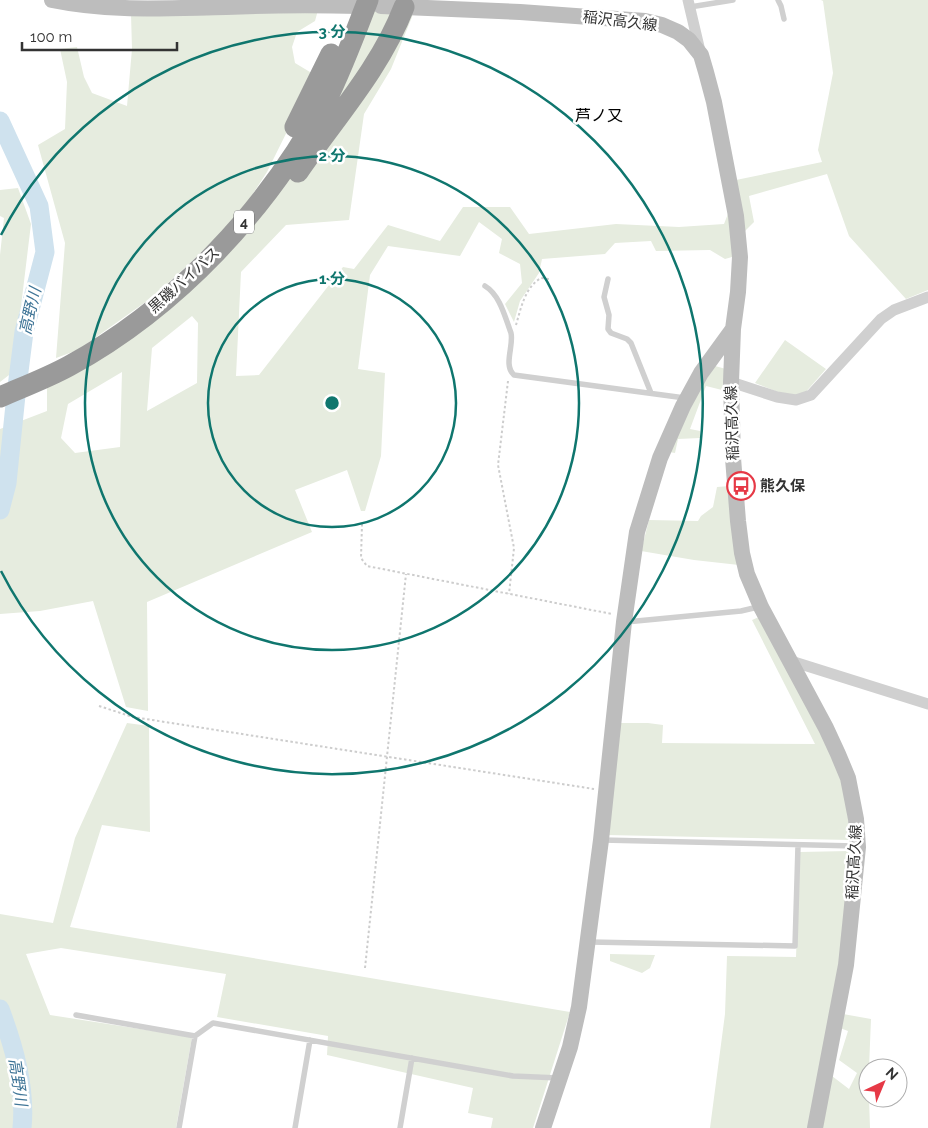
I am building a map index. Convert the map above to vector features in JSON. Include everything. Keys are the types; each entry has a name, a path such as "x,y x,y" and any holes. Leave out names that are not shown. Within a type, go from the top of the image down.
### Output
{"highway":[{"name":"黒磯バイパス","path":"0,397 45,378 94,352 147,314 193,275 238,229 287,165 326,100 362,4"},
{"name":"4","path":"238,229 255,221 285,191 370,73 395,30 404,7"}],"main road":[{"name":"稲沢高久線","path":"52,0 96,7 136,9 362,4 645,21 662,25 678,32 689,40 701,55 714,102 736,216 740,257 738,292 732,329 730,382 738,521 747,574 761,607 826,728 848,778 856,819 858,846 846,965 815,1128"},
{"path":"543,1128 560,1078 579,1007 601,840 624,619 637,532 647,494 660,458 687,398 701,373 732,329"}],"street":[{"path":"689,4 701,55"},
{"path":"730,382 778,397 796,400 811,395 881,319 894,310 928,297"},
{"path":"790,661 928,704"}],"lane":[{"path":"689,4 732,0"},
{"path":"778,0 784,19"},
{"path":"608,279 604,297 610,315 608,329 632,343 651,393"},
{"path":"485,286 496,297 512,338 509,366 510,371 519,376 687,398"},
{"path":"624,619 741,611 761,607"},
{"path":"601,840 858,846"},
{"path":"588,942 795,946 798,846"},
{"path":"76,1015 195,1036"},
{"path":"178,1128 195,1036 213,1023 513,1076 560,1078"},
{"path":"295,1128 310,1040"},
{"path":"400,1128 412,1058"}],"path":[{"path":"512,338 522,302 532,284 541,278 548,278"},
{"path":"509,594 514,548 498,466 510,371"},
{"path":"362,524 361,558 367,566 624,619"},
{"path":"365,968 406,574"},
{"path":"99,706 133,717 606,791"}],"shaded area":[{"path":"375,0 417,0 391,69 364,114 349,220 286,225 241,272 236,376 259,375 343,267 354,269 388,225 440,241 463,207 510,207 529,234 616,224 679,227 724,224 738,188 736,180 822,162 818,150 833,73 823,1 821,0 928,0 928,290 906,299 849,236 827,174 749,196 754,222 733,243 732,257 725,259 710,250 656,251 651,241 615,243 605,254 542,259 539,273 520,301 514,322 505,304 522,283 520,264 499,253 502,239 479,222 460,256 388,246 370,275 358,369 385,373 381,456 365,511 361,511 347,470 295,490 312,532 147,602 148,711 126,707 93,601 40,611 0,614 0,429 47,411 47,388 234,247","holes":["192,316 198,323 197,383 147,411 152,348","122,372 120,447 75,453 61,438 68,404"]},
{"path":"318,10 315,21 297,32 292,47 295,63 315,75 267,172 239,215 154,296 78,350 56,358 65,243 38,145 65,129 67,82 60,49 77,47 84,77 92,93 127,106 132,49 131,14"},
{"path":"18,188 31,224 13,372 0,382 0,255 4,218 0,216 0,190"},
{"path":"785,340 826,369 804,394 788,396 755,383"},
{"path":"715,366 726,369 726,391 706,386 690,429 700,431 700,438 678,439 675,453 669,452 700,387"},
{"path":"730,486 739,565 641,551 649,520 698,521 701,516 713,507 717,487"},
{"path":"759,617 803,697 843,780 851,840 606,835 619,723 663,725 662,743 815,744 752,620"},
{"path":"127,723 149,726 150,832 102,825 70,927 570,1012 533,1128 491,1128 493,1118 468,1113 473,1088 327,1055 328,1036 217,1017 226,974 61,948 26,954 50,1015 192,1037 176,1128 0,1128 0,914 53,923 75,838"},
{"path":"849,851 848,896 842,956 811,1128 710,1128 725,1014 727,956 796,957 800,852"},
{"path":"610,954 655,955 650,968 642,973 610,961"},
{"path":"843,1014 871,1019 869,1058 858,1058 858,1108 869,1108 870,1128 820,1128 832,1076 849,1089 857,1073 839,1060 848,1031 840,1028"}],"waterway":[{"name":"高野川","path":"0,121 39,206 45,252 24,332 7,483 0,510"},
{"name":"高野川","path":"0,1009 18,1067 22,1097 22,1128"}],"place":[{"name":"熊久保","path":"741,486"}],"district":[{"name":"芦ノ又","path":"599,115"}]}
